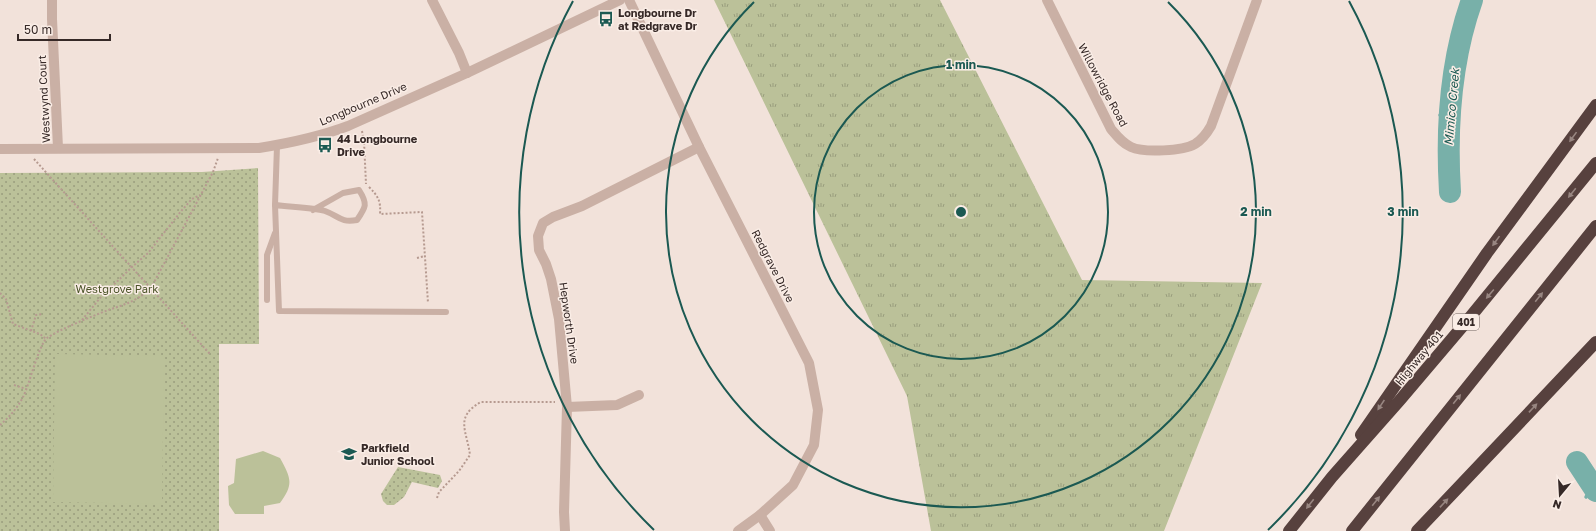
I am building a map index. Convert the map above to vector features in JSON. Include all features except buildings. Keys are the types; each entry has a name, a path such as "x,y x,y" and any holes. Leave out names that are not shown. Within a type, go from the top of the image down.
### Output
{"highway":[{"path":"1332,477 1486,254 1596,105"},
{"name":"Highway 401","path":"1289,531 1332,477 1467,321 1596,163"},
{"path":"1352,531 1596,226"},
{"path":"1417,531 1596,342"}],"street":[{"name":"Westwynd Court","path":"52,0 58,148"},
{"path":"432,0 467,72"},
{"name":"Longbourne Drive","path":"0,149 222,149 259,148 296,142 330,133 359,121 620,0"},
{"name":"Redgrave Drive","path":"629,0 699,147 809,363 818,410 814,445 793,485 760,515 738,531"},
{"name":"Willowridge Road","path":"1047,0 1110,128 1120,140 1131,147 1142,150 1182,148 1194,144 1204,138 1211,126 1257,0"},
{"name":"Hepworth Drive","path":"565,531 567,404 559,319 551,279 540,250 538,236 543,224 553,217 582,206 699,147"},
{"path":"567,404 616,405 639,395"},
{"path":"760,515 770,531"}],"lane":[{"path":"277,146 275,205 279,311 446,312"},
{"path":"275,205 313,210 324,211 347,222 357,220 364,208 365,200 359,190 343,192 313,210"},
{"path":"267,300 267,255 276,230"}],"path":[{"path":"359,121 364,142 366,184 376,194 381,204 380,214 422,212 429,312"},
{"path":"26,148 44,171 210,354"},
{"path":"0,425 13,413 20,403 27,389 46,339 81,321 126,304 144,295 151,288 201,194 222,149"},
{"path":"81,321 100,298 148,253 192,199 201,194"},
{"path":"417,258 425,256"},
{"path":"0,293 6,299 13,324 40,334 46,339"},
{"path":"31,331 36,316 42,314"},
{"path":"14,385 27,389"},
{"path":"436,498 439,492 459,471 470,455 465,435 464,422 468,411 474,406 481,402 567,404"}],"green space":[{"path":"714,0 940,0 1082,280 1262,283 1164,531 931,531 907,396"},
{"name":"Westgrove Park","path":"258,168 259,344 219,344 219,531 0,531 0,173 202,172"},
{"path":"55,354 164,356 162,504 53,502"},
{"path":"263,451 280,458 289,476 289,486 287,491 280,503 264,506 264,514 235,514 229,505 228,486 234,483 236,459"},
{"path":"398,467 440,475 442,481 438,488 412,482 404,497 394,505 387,505 383,501 381,494"}],"waterway":[{"name":"Mimico Creek","path":"1450,192 1449,119 1451,95 1459,47 1472,0"},
{"path":"1440,115 1449,107"},
{"name":"Mimico Creek","path":"1577,462 1596,491"},
{"path":"1586,497 1593,486"}],"place":[{"name":"Longbourne Dr at Redgrave Dr","path":"606,19"},
{"name":"44 Longbourne Drive","path":"325,145"},
{"name":"Parkfield Junior School","path":"349,454"}]}
